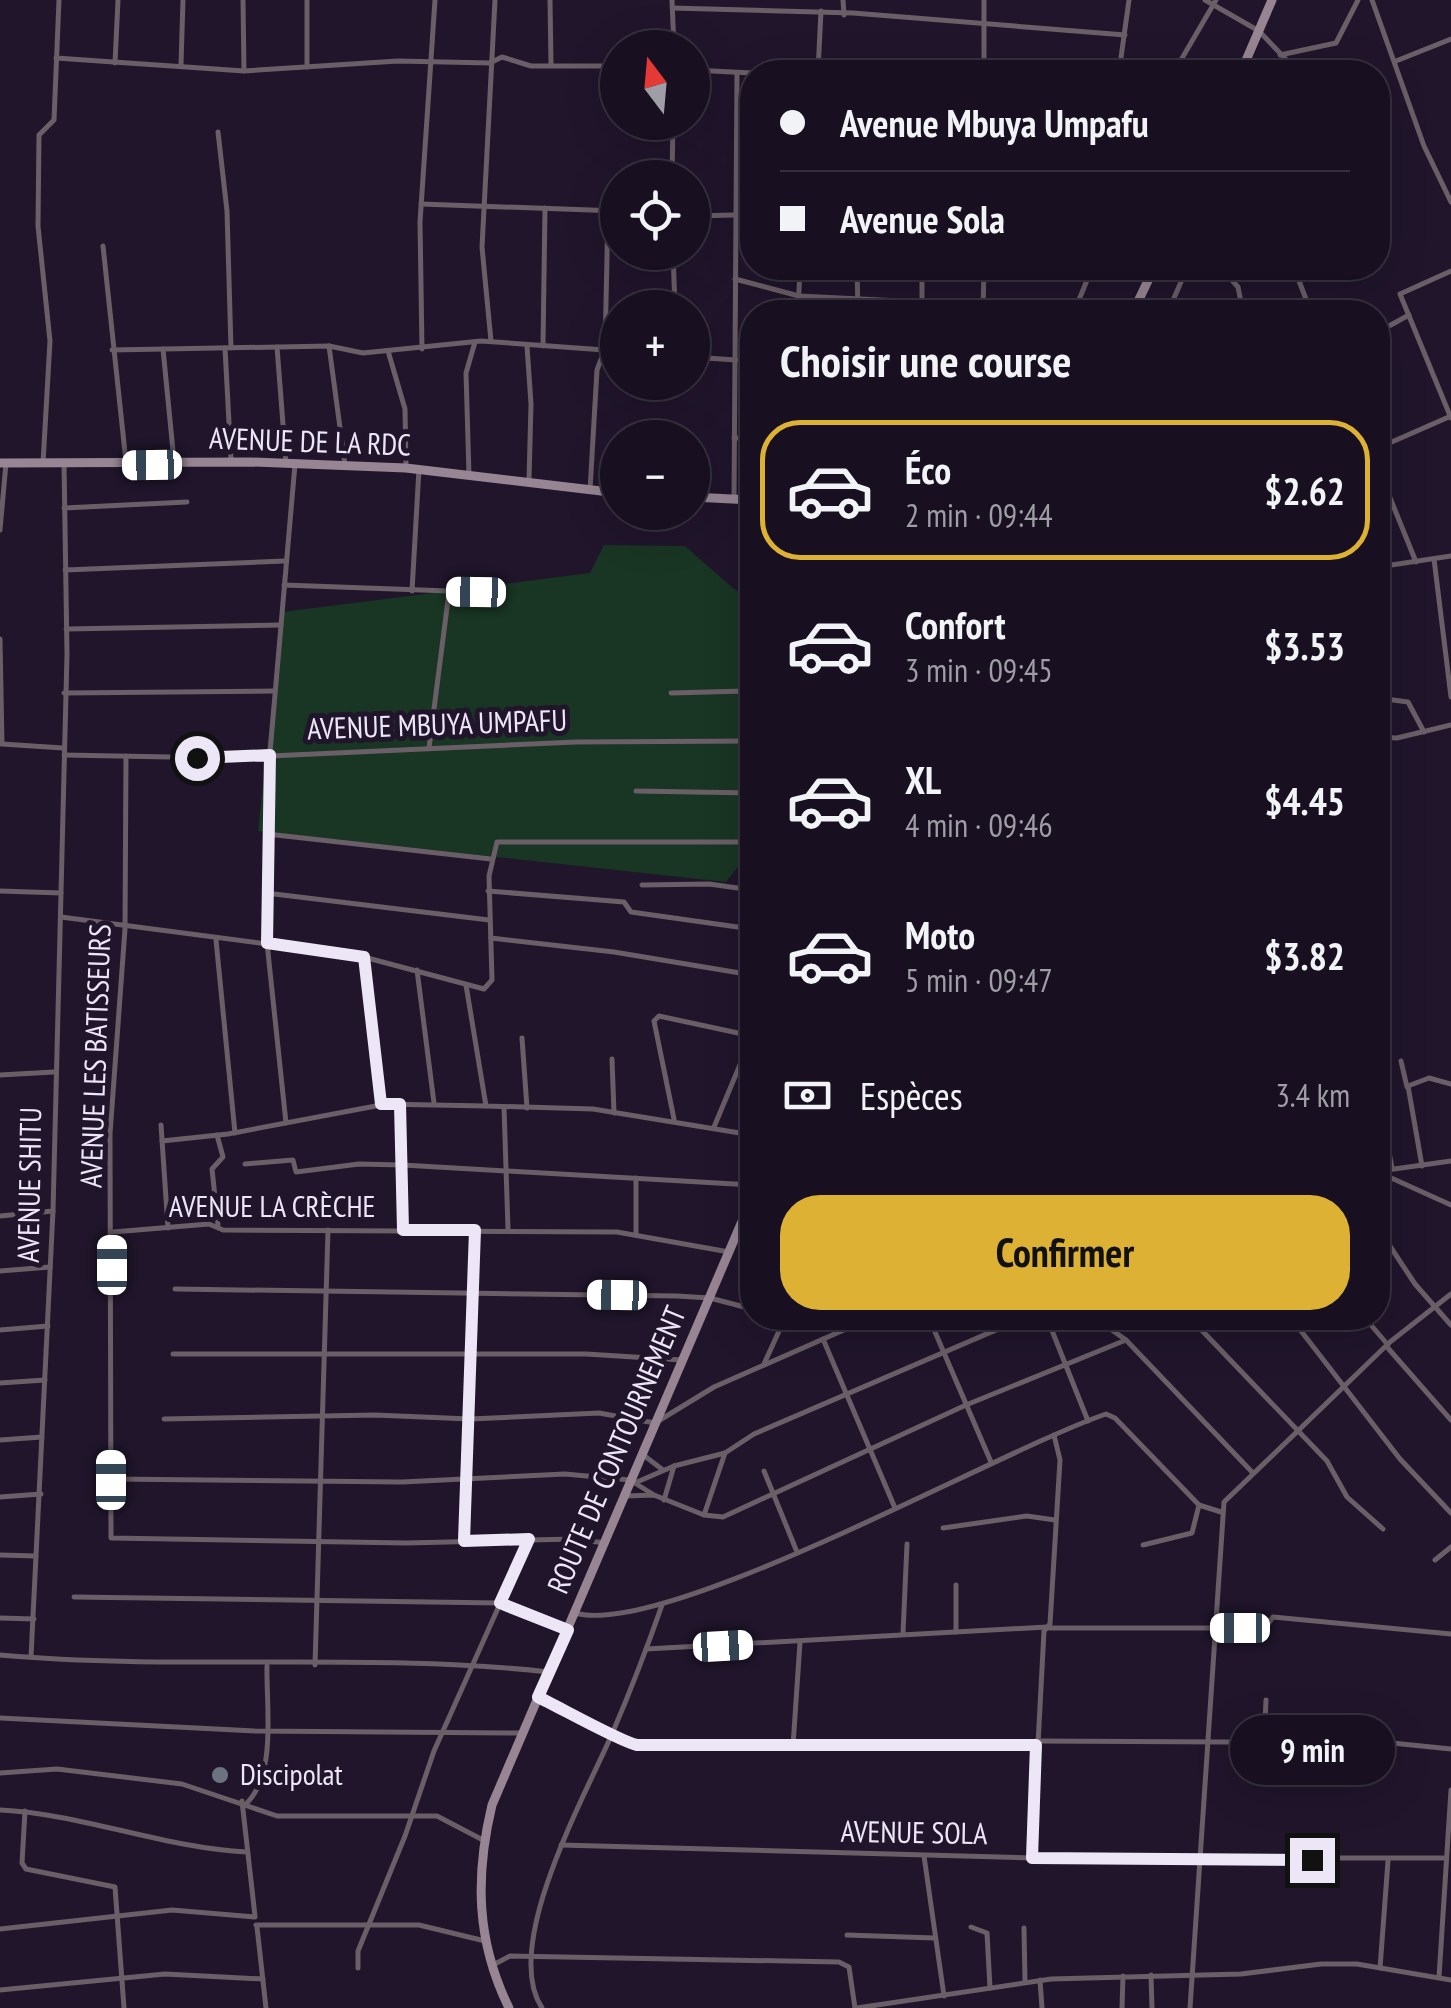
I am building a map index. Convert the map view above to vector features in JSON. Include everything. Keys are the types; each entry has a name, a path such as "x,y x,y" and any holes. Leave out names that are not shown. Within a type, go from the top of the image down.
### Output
{"street":[{"path":"43,463 50,353 38,226 39,135 54,120 59,0"},
{"path":"115,63 118,0"},
{"path":"181,64 183,0"},
{"path":"243,0 244,72"},
{"path":"307,0 307,67"},
{"path":"422,349 421,204 436,0"},
{"path":"492,342 482,248 495,0"},
{"path":"550,0 551,64"},
{"path":"672,0 673,30"},
{"path":"843,0 844,15"},
{"path":"984,0 984,60"},
{"path":"1121,60 1129,0"},
{"path":"1205,0 1259,31 1284,60"},
{"path":"1246,60 1272,0"},
{"path":"1280,56 1336,43 1358,0"},
{"path":"1372,0 1424,146 1451,202"},
{"path":"1181,60 1214,2"},
{"path":"672,8 821,11 1125,35"},
{"path":"819,60 821,11"},
{"path":"1396,61 1451,39"},
{"path":"56,58 181,64 244,72 430,61 490,63 502,57 524,65 600,66"},
{"path":"710,72 740,74"},
{"path":"734,500 737,74"},
{"path":"218,132 227,211 230,462"},
{"path":"421,204 600,211"},
{"path":"543,346 545,208"},
{"path":"710,216 736,215"},
{"path":"103,246 126,465"},
{"path":"1390,443 1451,417 1400,294 1451,272"},
{"path":"735,278 740,279"},
{"path":"742,280 800,296 879,300"},
{"path":"800,280 800,300"},
{"path":"857,280 858,299"},
{"path":"1390,325 1409,315"},
{"path":"469,475 466,373 475,342"},
{"path":"112,350 329,346 356,353 475,342 600,349"},
{"path":"329,346 345,465"},
{"path":"526,346 531,404 529,480"},
{"path":"276,347 290,464 270,755 266,893 267,943 286,1123"},
{"path":"163,348 174,464"},
{"path":"388,352 402,392 406,468"},
{"path":"710,358 736,360"},
{"path":"589,492 600,362"},
{"path":"734,438 740,438"},
{"name":"AVENUE DE LA RDC","path":"3,463 230,462 406,468 529,480 600,493"},
{"path":"0,530 3,463"},
{"name":"AVENUE SHITU","path":"31,1658 54,1211 66,629 64,464"},
{"path":"412,591 419,469"},
{"path":"710,498 740,500"},
{"path":"1390,498 1416,562"},
{"path":"64,508 187,502"},
{"path":"1390,566 1451,556"},
{"path":"1434,559 1451,697"},
{"path":"65,570 284,561"},
{"path":"284,584 476,592"},
{"path":"428,748 449,592"},
{"path":"66,629 280,624"},
{"path":"0,639 1,744"},
{"path":"64,693 275,691"},
{"path":"671,693 740,692"},
{"path":"1390,700 1408,702 1424,732"},
{"path":"1390,736 1451,725"},
{"name":"AVENUE MBUYA UMPAFU","path":"1,744 126,756 740,740"},
{"name":"AVENUE LES BATISSEURS","path":"126,756 124,926 110,1134 111,1538 318,1541"},
{"path":"636,791 740,793"},
{"path":"267,834 491,859"},
{"path":"61,916 364,957 484,989 492,985 488,891 497,842 740,842"},
{"path":"642,885 709,884 740,888"},
{"path":"488,891 624,902 631,912 740,928"},
{"path":"0,892 62,893"},
{"path":"266,893 489,920"},
{"path":"491,938 614,952 740,973"},
{"path":"216,940 234,1133"},
{"path":"364,957 381,1104"},
{"path":"417,970 434,1103"},
{"path":"466,984 486,1106"},
{"path":"674,1119 654,1021 658,1016 740,1033"},
{"path":"522,1038 527,1108"},
{"path":"612,1059 614,1113"},
{"path":"1400,1061 1422,1166"},
{"path":"714,1126 740,1064"},
{"path":"0,1075 54,1072"},
{"path":"1407,1088 1429,1078 1451,1084"},
{"path":"162,1141 217,1136 381,1104 434,1103 614,1113 674,1119 740,1132"},
{"path":"400,1104 403,1230"},
{"path":"504,1107 508,1230"},
{"path":"161,1125 168,1228"},
{"path":"217,1136 223,1158 212,1169 218,1225"},
{"path":"1390,1157 1392,1168 1451,1161"},
{"path":"244,1164 293,1160 296,1172 359,1164 400,1164 740,1185"},
{"path":"636,1176 636,1234"},
{"path":"1390,1177 1451,1205"},
{"path":"0,1216 54,1211"},
{"name":"AVENUE LA CRÈCHE","path":"113,1232 218,1225 222,1230 636,1234 730,1252"},
{"path":"314,1664 328,1230"},
{"path":"464,1541 475,1230"},
{"name":"ROUTE DE CONTOURNEMENT","path":"509,2008 485,1941 479,1878 492,1805 740,1232"},
{"path":"1390,1245 1451,1325"},
{"path":"0,1271 50,1267"},
{"path":"175,1289 710,1298 740,1305"},
{"path":"1190,2008 1205,1744 1226,1498 1296,1429 1451,1294"},
{"path":"0,1330 48,1326"},
{"path":"763,1367 779,1330"},
{"path":"164,1419 470,1419 599,1413 655,1423 704,1392 845,1330"},
{"path":"935,1330 991,1462"},
{"path":"633,1482 725,1453 754,1434 997,1330"},
{"path":"1052,1330 1088,1420"},
{"path":"1112,1330 1126,1340 1252,1472"},
{"path":"1201,1330 1327,1461 1346,1498 1383,1529"},
{"path":"1301,1330 1405,1465 1451,1513"},
{"path":"1375,1330 1451,1420"},
{"path":"823,1340 895,1508"},
{"path":"111,1480 466,1481 553,1474 633,1482 704,1516 723,1517 966,1405 1126,1340"},
{"path":"173,1354 586,1354 682,1360"},
{"path":"0,1383 45,1380"},
{"path":"575,1613 596,1615 662,1604 797,1552 991,1462 1106,1414 1115,1418 1199,1505 1222,1512"},
{"path":"1032,1858 1036,1743 1060,1460 1054,1435"},
{"path":"0,1440 42,1437"},
{"path":"704,1516 725,1453"},
{"path":"642,1454 663,1470"},
{"path":"664,1500 674,1466"},
{"path":"764,1471 797,1552"},
{"path":"0,1496 41,1494"},
{"path":"625,1496 654,1495"},
{"path":"1143,1544 1192,1533 1199,1505"},
{"path":"943,1528 1022,1516 1055,1520"},
{"path":"318,1541 529,1539 605,1543"},
{"path":"358,1968 356,1960 367,1926 443,1731 529,1539"},
{"path":"903,1633 907,1544"},
{"path":"1435,1560 1451,1547"},
{"path":"0,1555 36,1556"},
{"path":"956,1585 956,1632"},
{"path":"74,1597 500,1603 568,1630"},
{"path":"542,2008 530,1986 530,1957 561,1845 613,1732 662,1604"},
{"path":"646,1649 1046,1628 1265,1628 1273,1617 1451,1634"},
{"path":"0,1618 34,1619"},
{"path":"792,1746 800,1642"},
{"path":"0,1655 473,1666 549,1672"},
{"path":"266,2008 244,1802 262,1780 267,1664"},
{"path":"538,1697 613,1732 624,1743 637,1745 1392,1744 1451,1749"},
{"path":"1264,1744 1266,1700"},
{"path":"0,1718 266,1730 522,1734"},
{"path":"0,1773 77,1770 193,1786 277,1816 413,1814 454,1821 484,1840"},
{"path":"1438,1977 1451,1790"},
{"path":"0,1810 25,1811 202,1849 247,1852"},
{"path":"25,1811 23,1866 56,1878 114,1885 124,2008"},
{"name":"AVENUE SOLA","path":"561,1845 1032,1858 1445,1858"},
{"path":"924,1856 950,2008"},
{"path":"1380,1968 1388,1860"},
{"path":"0,1929 172,1910 255,1917"},
{"path":"256,1925 420,1926 485,1941"},
{"path":"972,1926 988,1936 990,1988"},
{"path":"1024,1928 1025,1982"},
{"path":"847,1935 935,1938"},
{"path":"491,1966 506,1957 839,1962 849,1967 856,2008 1040,1980 1241,1974 1320,1964 1380,1968 1451,1980"},
{"path":"0,1990 164,1974 263,1980"},
{"path":"1150,1975 1152,2008"},
{"path":"1122,1976 1122,2008"},
{"path":"1040,1980 1042,2008"}],"green space":[{"path":"604,545 685,546 740,592 740,864 726,882 258,831 282,612 590,573"}],"place":[{"name":"Discipolat","path":"220,1775"}],"route":[{"path":"197,758 270,755 266,787 267,943 364,957 381,1104 400,1104 403,1230 475,1230 464,1541 529,1539 500,1603 568,1630 538,1697 613,1732 624,1743 637,1745 1036,1745 1032,1858 1312,1860"}]}
